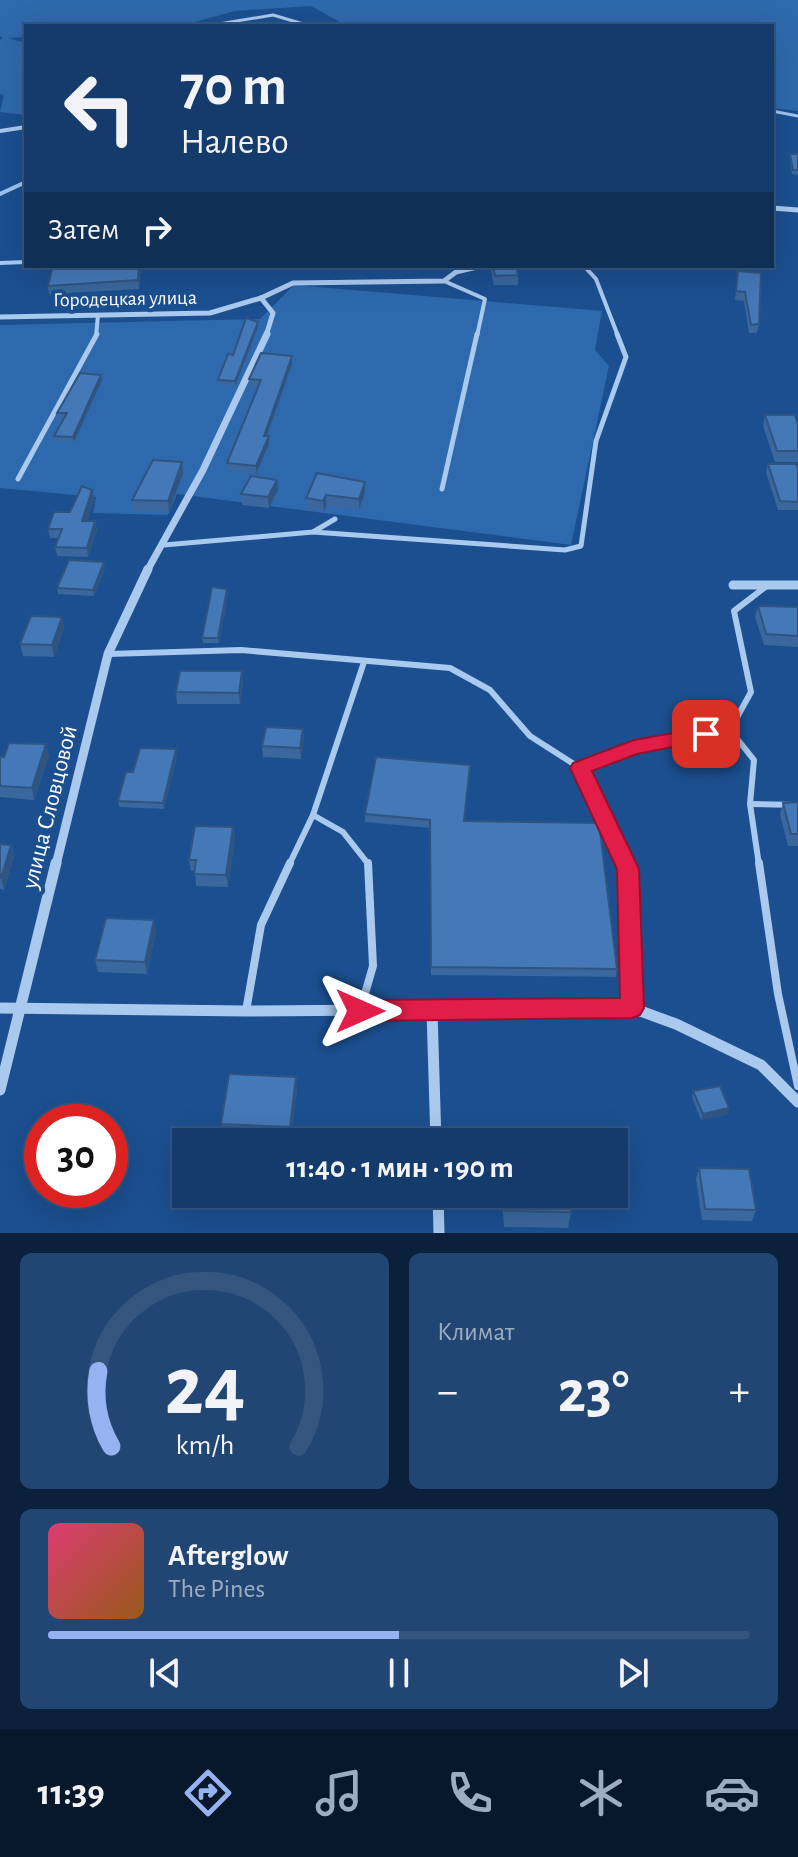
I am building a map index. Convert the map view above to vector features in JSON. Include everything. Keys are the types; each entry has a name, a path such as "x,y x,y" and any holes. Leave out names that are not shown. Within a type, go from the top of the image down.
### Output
{"street":[{"path":"0,131 24,127"},
{"path":"774,208 798,210"},
{"name":"Городецкая улица","path":"0,317 210,313 261,298 293,283 444,281 456,272 473,268"},
{"name":"улица Словцовой","path":"0,1090 108,654 144,575 164,545 267,334 273,313 261,298"},
{"path":"733,585 798,585"},
{"path":"0,1008 246,1011 632,1008 676,1024 761,1065 798,1102"},
{"path":"432,1011 436,1128"},
{"path":"438,1208 439,1233"}],"lane":[{"path":"219,24 278,14 294,16 307,24"},
{"path":"0,263 24,262"},
{"path":"164,545 313,532 565,550 581,546 596,441 626,357 596,279 586,268"},
{"path":"442,489 485,299 444,281"},
{"path":"18,479 92,348 98,332 98,315"},
{"path":"313,532 335,519"},
{"path":"730,730 751,692 734,611 768,585"},
{"path":"108,654 241,650 450,668 490,690 530,736 580,768 628,869 632,1008"},
{"path":"246,1011 261,925 313,815 364,662"},
{"path":"580,768 634,747 730,730"},
{"path":"730,730 754,760 750,804 778,994 798,1086"},
{"path":"750,804 798,805"},
{"path":"313,815 343,832 370,866 373,966 360,1011"}],"shaded area":[{"path":"0,0 798,0 798,111 774,108 774,24 343,24 311,6 235,11 187,24 24,24 24,37 8,38 24,44 24,115 0,112 4,95 0,94 0,40 3,38 0,36"},
{"path":"294,285 602,311 595,350 609,366 571,545 177,494 168,515 93,513 96,497 0,488 0,325 260,319"}],"building":[{"path":"790,154 798,154 798,170 793,170"},
{"path":"52,268 139,268 138,280 48,286"},
{"path":"493,268 516,268 518,275 495,276"},
{"path":"738,271 761,273 759,324 751,325 745,292 736,291"},
{"path":"246,318 258,322 235,381 218,380 228,354 233,355"},
{"path":"261,353 292,356 264,436 269,436 256,466 227,463 261,380 249,379"},
{"path":"80,373 101,375 73,437 54,436 67,413 57,413"},
{"path":"765,415 795,415 798,451 777,451"},
{"path":"153,460 182,462 168,501 132,500"},
{"path":"768,464 796,464 798,502 780,501"},
{"path":"317,473 365,482 359,499 326,495 323,501 306,498"},
{"path":"251,476 277,480 268,497 241,494"},
{"path":"82,486 92,490 82,521 95,521 87,548 55,547 62,529 48,529 54,512 70,512"},
{"path":"69,560 104,562 93,590 57,588"},
{"path":"212,587 227,589 218,638 202,638"},
{"path":"758,606 798,607 798,636 766,634"},
{"path":"31,616 62,617 52,645 20,644"},
{"path":"180,671 242,671 239,693 176,692"},
{"path":"266,727 303,729 300,748 262,746"},
{"path":"9,743 46,744 32,788 0,786 0,757 4,757"},
{"path":"140,748 176,749 163,803 118,801 126,772 133,772"},
{"path":"376,757 470,765 464,821 599,823 617,969 431,967 430,820 365,814"},
{"path":"798,802 798,834 791,834 783,803"},
{"path":"195,826 233,827 226,875 194,874 196,860 189,860"},
{"path":"0,844 11,845 1,878 0,878"},
{"path":"106,918 154,920 145,962 95,960"},
{"path":"229,1074 296,1077 290,1127 221,1124"},
{"path":"720,1086 729,1108 703,1114 693,1091"},
{"path":"699,1168 749,1169 756,1210 705,1209"},
{"path":"505,1208 571,1208 571,1212 505,1211"}],"waterway":[{"path":"774,111 798,116"},
{"path":"0,194 24,183"}],"route":[{"path":"360,1011 632,1008 628,869 580,768 634,747 706,734"}]}
